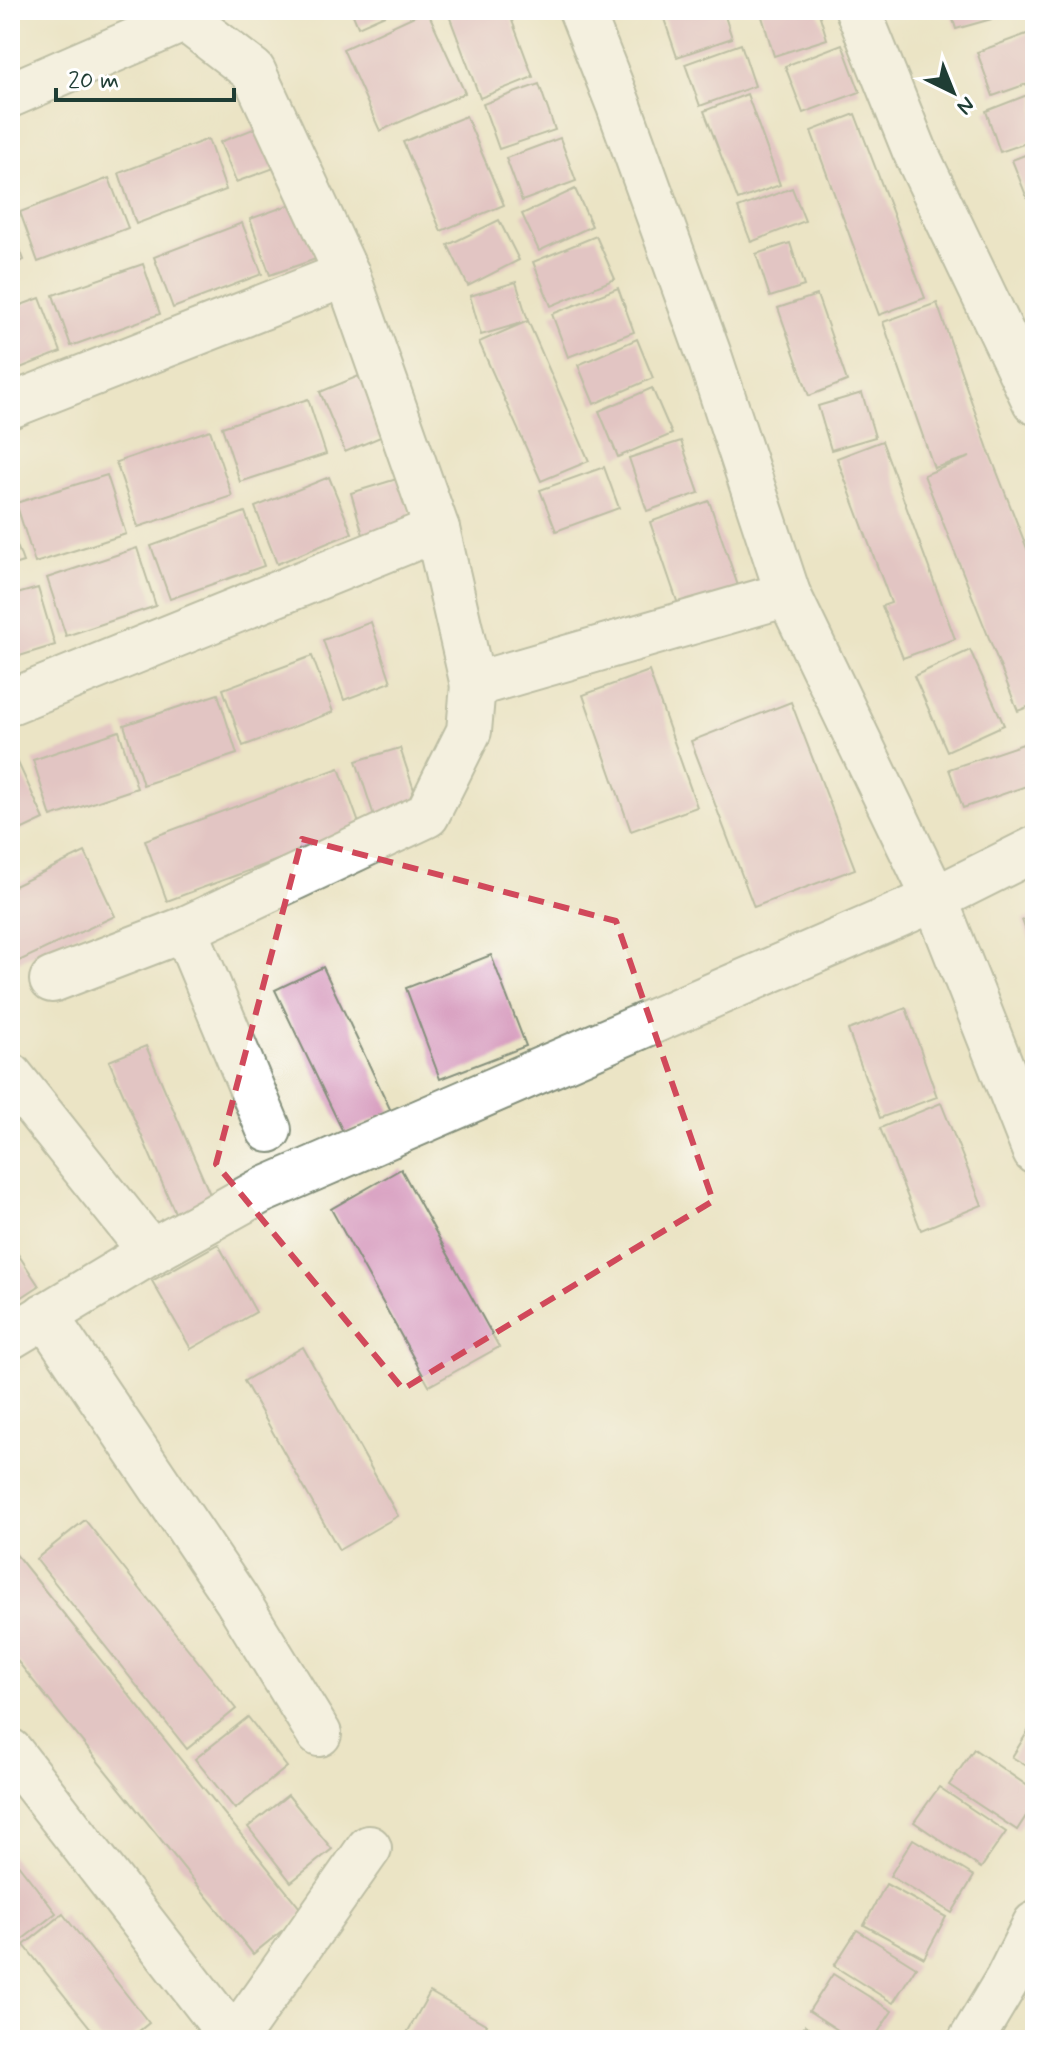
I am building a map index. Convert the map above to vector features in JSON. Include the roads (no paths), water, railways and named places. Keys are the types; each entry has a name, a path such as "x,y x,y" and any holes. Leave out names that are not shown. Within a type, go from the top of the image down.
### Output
{"street":[{"path":"581,10 710,358 788,594 935,899 1035,1152"},
{"path":"858,10 914,149 1035,402"},
{"path":"10,95 185,19 253,71 347,274 437,529 473,685 469,731 427,815 185,929 52,980"},
{"path":"10,406 347,274"},
{"path":"10,702 437,529"},
{"path":"473,685 788,594"},
{"path":"319,1734 237,1600 28,1326 259,1192 935,899 1035,849"},
{"path":"185,929 269,1130"},
{"path":"10,1075 151,1252"},
{"path":"10,1751 234,2040 369,1848"},
{"path":"971,2040 1007,1980 1035,1924"}]}
